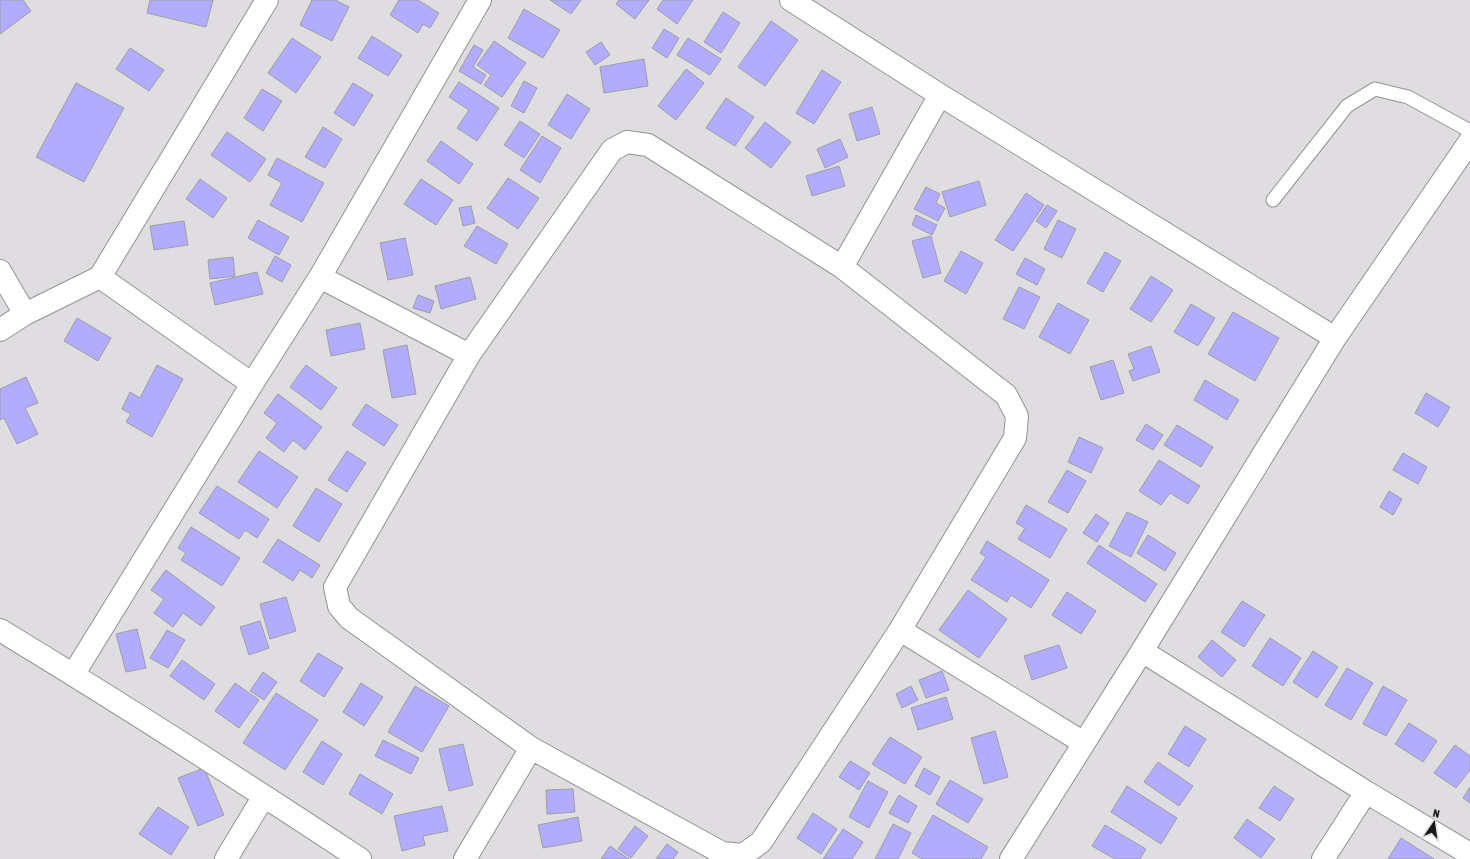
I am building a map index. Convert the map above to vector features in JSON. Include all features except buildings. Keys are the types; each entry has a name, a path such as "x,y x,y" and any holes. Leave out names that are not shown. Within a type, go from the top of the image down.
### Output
{"street":[{"path":"0,330 24,314 100,277 267,0"},
{"path":"73,675 252,384 320,277 480,0"},
{"path":"803,3 940,95 1335,338"},
{"path":"842,267 940,95"},
{"path":"1011,859 1142,651 1335,338 1470,141"},
{"path":"627,142 648,145 842,267 1006,395 1017,416 1015,438 900,630 761,842 744,855 722,853 532,748 349,618 339,606 334,587 470,355 612,150 627,142"},
{"path":"0,271 24,314"},
{"path":"100,277 252,384"},
{"path":"320,277 470,355"},
{"path":"0,630 264,796 360,859"},
{"path":"900,630 1084,743"},
{"path":"1142,651 1366,792 1470,854"},
{"path":"465,859 532,748"},
{"path":"1323,859 1366,792"},
{"path":"226,859 264,796"}],"lane":[{"path":"1273,200 1347,106 1375,89 1408,96 1470,131"}]}
